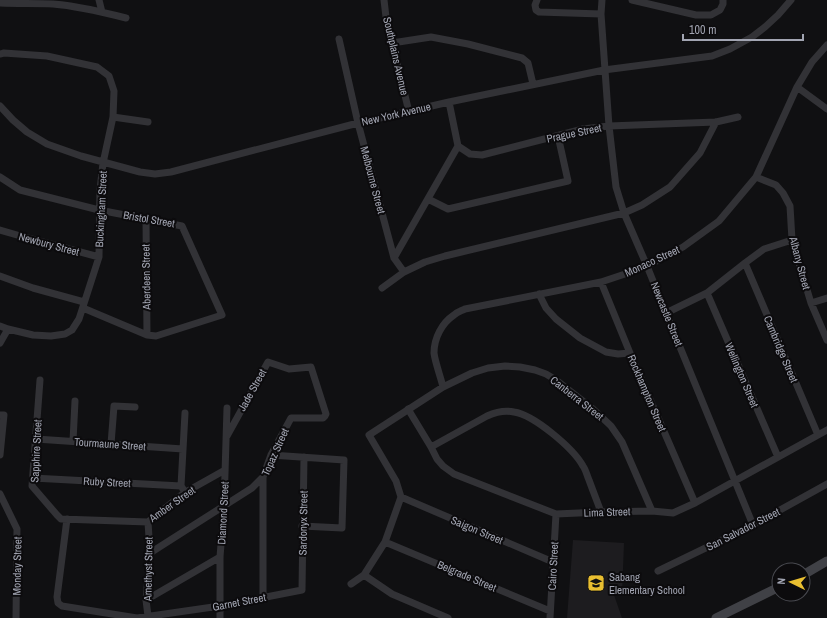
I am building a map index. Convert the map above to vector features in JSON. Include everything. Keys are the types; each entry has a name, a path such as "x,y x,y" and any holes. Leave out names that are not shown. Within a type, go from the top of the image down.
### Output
{"main road":[{"path":"811,570 827,561"},
{"path":"716,618 771,591"}],"street":[{"path":"99,0 102,12"},
{"name":"Southplains Avenue","path":"384,0 386,17 409,112"},
{"path":"537,0 535,5 536,10 539,12 601,14"},
{"name":"Newcastle Street","path":"602,0 601,14 604,70 616,187 624,213 648,266 753,525"},
{"path":"632,0 696,15 711,15 720,10 723,0"},
{"name":"New York Avenue","path":"0,106 27,132 47,144 103,163 140,172 155,174 171,172 358,123 449,102 604,70 712,56 730,49 752,37 778,15 792,0"},
{"path":"4,2 52,2 126,18"},
{"path":"392,43 431,37 468,44 522,58 528,63 533,84"},
{"name":"Melbourne Street","path":"339,39 358,123 394,258 404,272"},
{"name":"Monaco Street","path":"443,387 434,353 435,343 438,332 445,322 454,315 465,309 600,282 648,266 683,247 719,221 756,177 797,87 812,62 827,45"},
{"name":"Buckingham Street","path":"0,54 4,52 47,56 97,67 109,76 114,91 113,117 103,163 100,190 99,257 79,319 72,330 64,334 51,336 8,330 0,326"},
{"path":"797,87 827,109"},
{"path":"394,258 458,146 449,102"},
{"path":"113,117 148,122"},
{"name":"Prague Street","path":"458,146 470,154 482,155 583,129 609,126 716,122 738,117"},
{"path":"382,288 404,272 425,262 624,213 642,205 670,187 700,153 716,122"},
{"path":"428,199 448,209 568,181 558,136"},
{"name":"Bristol Street","path":"0,177 20,190 99,210 182,226 222,315 156,336 147,335"},
{"name":"Albany Street","path":"756,177 776,185 783,193 790,206 792,240 811,304 827,340"},
{"name":"Aberdeen Street","path":"146,219 147,335"},
{"name":"Newbury Street","path":"0,230 99,257"},
{"path":"666,313 707,293 764,249 792,240"},
{"name":"Cambridge Street","path":"745,263 818,435"},
{"path":"0,276 83,305 147,335"},
{"name":"Rockhampton Street","path":"600,282 695,503"},
{"name":"Wellington Street","path":"707,293 778,457"},
{"path":"539,294 546,308 556,319 580,338 606,352 630,354"},
{"path":"811,304 827,298"},
{"path":"0,343 8,330"},
{"name":"Jade Street","path":"227,436 268,362 289,369 311,367"},
{"name":"Canberra Street","path":"401,497 396,480 369,435 443,387 472,373 488,368 504,366 520,367 546,374 593,409 611,426 622,442 652,511"},
{"name":"Topaz Street","path":"263,598 263,478 271,455 291,418 323,418 326,414 311,367"},
{"name":"Sapphire Street","path":"40,380 32,486 56,515 67,519"},
{"path":"73,442 75,401"},
{"path":"111,444 114,406 135,407"},
{"name":"Diamond Street","path":"220,618 220,557 224,506 227,408"},
{"name":"Lima Street","path":"408,409 437,459 443,466 454,474 556,514 652,511 673,513 695,503 827,430"},
{"path":"431,447 497,412 507,411 523,414 558,438 572,451 583,466 601,512"},
{"path":"183,490 185,413"},
{"path":"0,455 2,415"},
{"name":"Tourmaune Street","path":"36,439 183,449"},
{"path":"271,455 344,460 342,528 302,526"},
{"name":"Sardonyx Street","path":"302,590 304,457"},
{"name":"Amber Street","path":"67,519 148,522 183,490 225,470"},
{"name":"Ruby Street","path":"33,478 183,490"},
{"path":"150,553 252,488 263,478"},
{"name":"San Salvador Street","path":"658,571 753,525 827,484"},
{"name":"Monday Street","path":"0,491 17,529 16,618"},
{"path":"351,584 364,575 385,542 401,497"},
{"name":"Saigon Street","path":"401,497 553,562"},
{"name":"Cairo Street","path":"550,614 556,514"},
{"name":"Garnet Street","path":"67,519 57,597 58,603 62,606 137,618 220,606 302,590"},
{"name":"Amethyst Street","path":"148,522 150,553 146,600 148,616"},
{"name":"Belgrade Street","path":"385,542 550,614"},
{"path":"146,600 220,557"},
{"path":"364,575 392,594 448,618"}],"shaded area":[{"name":"Sabang Elementary School","path":"573,540 624,543 622,595 614,595 622,618 567,618"}],"place":[{"name":"Sabang Elementary School","path":"596,583"}]}
